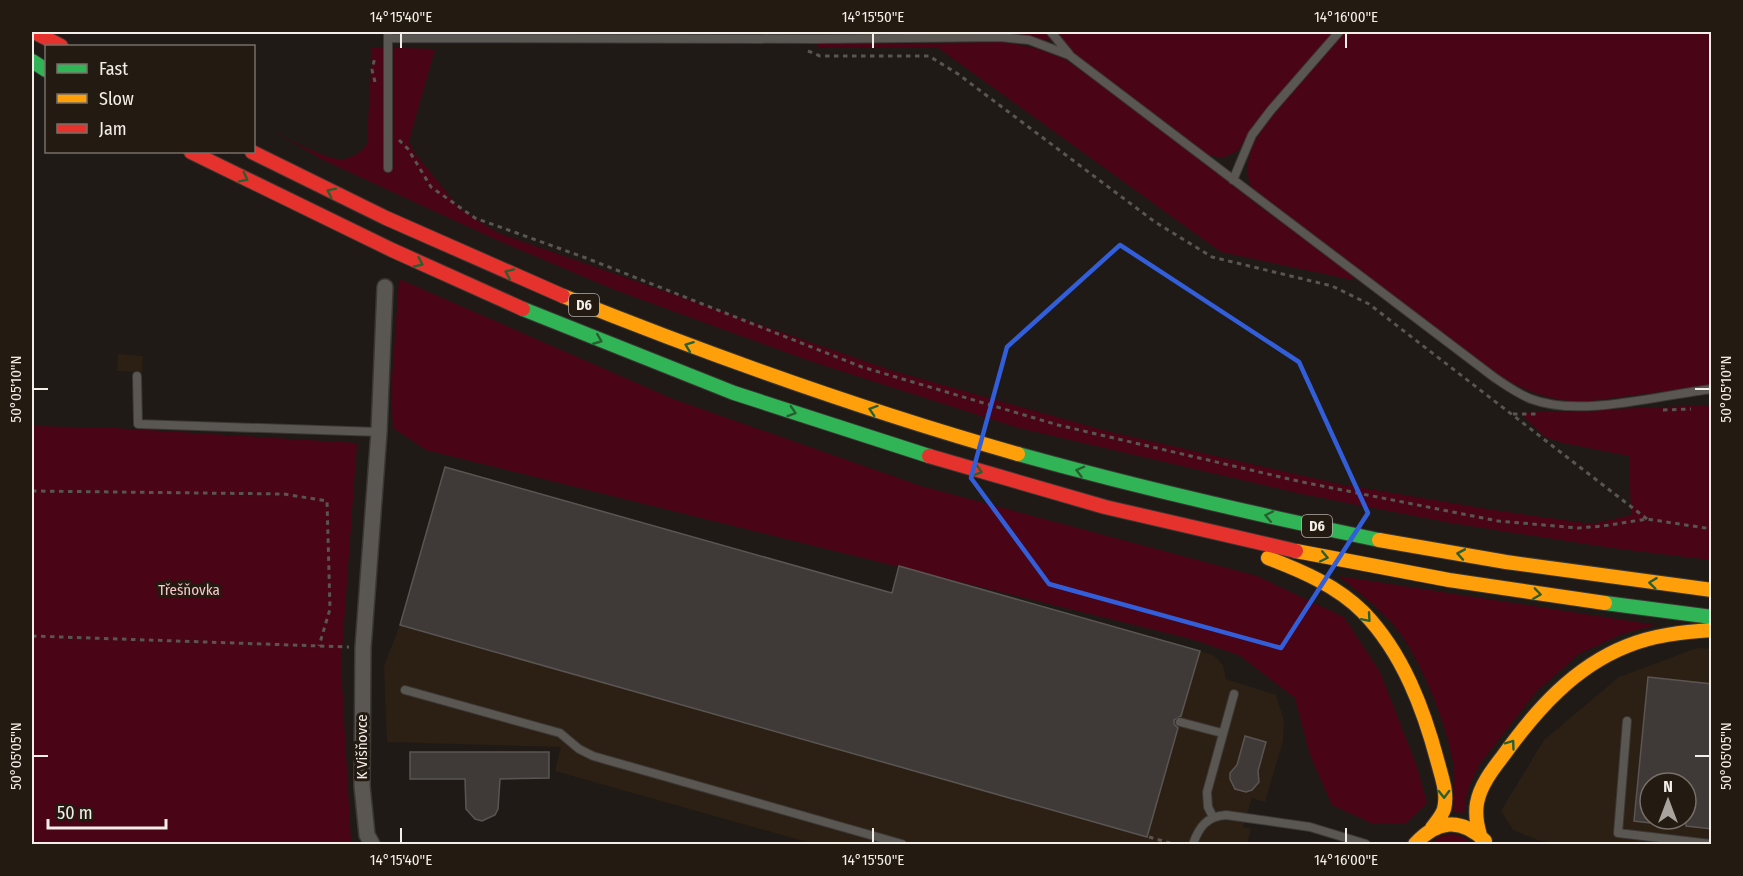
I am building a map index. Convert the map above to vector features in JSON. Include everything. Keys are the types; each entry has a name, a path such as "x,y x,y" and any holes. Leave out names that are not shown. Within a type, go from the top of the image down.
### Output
{"main road":[{"path":"34,32 59,45"},
{"path":"32,61 45,69"},
{"name":"D6","path":"193,153 316,215 449,277 591,337 736,394 920,454 1185,527 1379,568 1501,589 1712,617"},
{"name":"D6","path":"254,153 332,193 456,250 604,313 747,368 929,428 1047,463 1151,490 1372,538 1503,561 1712,590"},
{"path":"1185,527 1299,570 1338,592 1364,612 1394,653 1408,678 1428,728 1445,787 1444,808 1432,828 1415,844"},
{"path":"1484,840 1477,821 1478,799 1488,777 1541,705 1572,677 1596,660 1625,646 1653,637 1712,630"},
{"path":"1432,828 1444,824 1457,824 1469,827 1484,840"}],"street":[{"name":"K Višňovce","path":"372,844 367,835 362,786 363,648 379,432 385,287"}],"lane":[{"path":"1051,32 1069,55 1495,378 1532,399 1548,403 1589,406 1712,389"},
{"path":"1233,180 1252,135 1339,32"},
{"path":"388,168 388,34 780,38 1000,37 1029,40 1069,55"},
{"path":"137,376 138,424 379,432"},
{"path":"405,690 560,734 592,756 902,844"},
{"path":"1213,817 1207,800 1207,792 1234,694"},
{"path":"1627,721 1618,833 1711,844"},
{"path":"1180,722 1222,734"},
{"path":"1193,844 1203,824 1213,817 1226,815 1310,827 1366,844"},
{"path":"1338,837 1346,844"}],"path":[{"path":"780,38 820,56 929,56 958,74 1155,222 1212,257 1332,286 1370,304 1647,519"},
{"path":"388,130 408,149 432,187 475,218 597,263 862,367 1058,425 1302,482 1498,521 1578,528 1647,519 1712,529"},
{"path":"32,491 284,494 327,501 330,609 319,646"},
{"path":"32,636 363,648"},
{"path":"1149,837 1173,844"}],"highlighted area":[{"path":"1120,245 1299,362 1368,513 1281,648 1049,584 971,478 1007,347"}],"shaded area":[{"path":"118,354 143,356 142,372 117,371"},
{"path":"445,467 891,593 899,566 1213,655 1223,665 1226,679 1276,695 1284,721 1283,741 1265,802 1252,798 1243,827 1251,829 1247,844 814,844 555,771 561,747 387,742 384,666 400,625"},
{"path":"1697,648 1711,649 1711,844 1558,844 1538,840 1513,830 1501,811 1544,740 1619,677"}],"green space":[{"path":"826,32 1335,32 1253,125 1238,151 1222,158 1205,154 1077,56 1052,41 1007,33 842,35"},
{"path":"1345,32 1711,32 1711,385 1583,402 1550,398 1520,387 1500,376 1254,193 1249,182 1248,165 1250,153 1259,134"},
{"path":"1005,42 1039,49 1066,60 1123,100 1267,212 1355,275 1353,280 1221,252 937,47 817,48 817,44"},
{"path":"372,47 435,49 409,141 414,152 460,209 498,233 890,370 1106,431 1339,484 1592,524 1631,515 1629,456 1563,443 1545,437 1520,413 1711,405 1711,560 1612,548 1451,523 1302,494 1019,428 810,361 615,290 497,240 323,160 262,124 326,156 344,159 357,154 367,144"},
{"path":"399,279 673,399 921,486 1257,576 1344,617 1380,672 1416,764 1427,803 1406,823 1371,823 1332,805 1310,755 1295,698 1239,655 1191,639 426,450 393,428 391,393"},
{"name":"Třešňovka","path":"32,426 114,428 357,443 341,665 351,842 353,844 45,844 32,842"},
{"path":"1339,576 1656,625 1622,634 1579,654 1536,692 1479,765 1467,792 1464,813 1453,812 1454,775 1451,754 1441,718 1418,662 1387,617"},
{"path":"1452,834 1463,837 1472,844 1429,844 1441,836"}],"building":[{"path":"445,467 892,593 899,566 1200,651 1181,716 1174,720 1178,728 1147,837 400,625"},
{"path":"1648,677 1712,684 1712,829 1698,827 1698,771 1639,771"},
{"path":"1245,736 1266,742 1258,771 1259,782 1252,790 1246,792 1235,789 1230,779 1230,773 1237,765"},
{"path":"410,752 549,752 549,778 500,779 498,809 495,815 482,821 475,819 466,809 465,779 410,779"},
{"path":"1638,780 1638,822 1634,821"}],"traffic: fast":[{"path":"32,61 45,69"},
{"path":"523,309 734,393 929,456"},
{"path":"1018,454 1198,500 1379,540"},
{"path":"1605,603 1712,617"}],"traffic: slow":[{"path":"563,296 788,381 1018,454"},
{"path":"1379,540 1506,562 1712,590"},
{"path":"1296,551 1449,580 1605,603"},
{"path":"1268,558 1306,574 1342,594 1363,612 1390,645 1419,703 1443,780 1444,809 1432,828"},
{"path":"1480,835 1476,807 1484,784 1529,722 1573,678 1608,655 1627,646 1669,635 1712,630"},
{"path":"1415,844 1432,830 1449,824 1467,828 1485,841"}],"traffic: jam":[{"path":"34,32 59,45"},
{"path":"193,153 392,250 523,309"},
{"path":"254,153 386,218 563,296"},
{"path":"929,456 1105,507 1296,551"}]}
